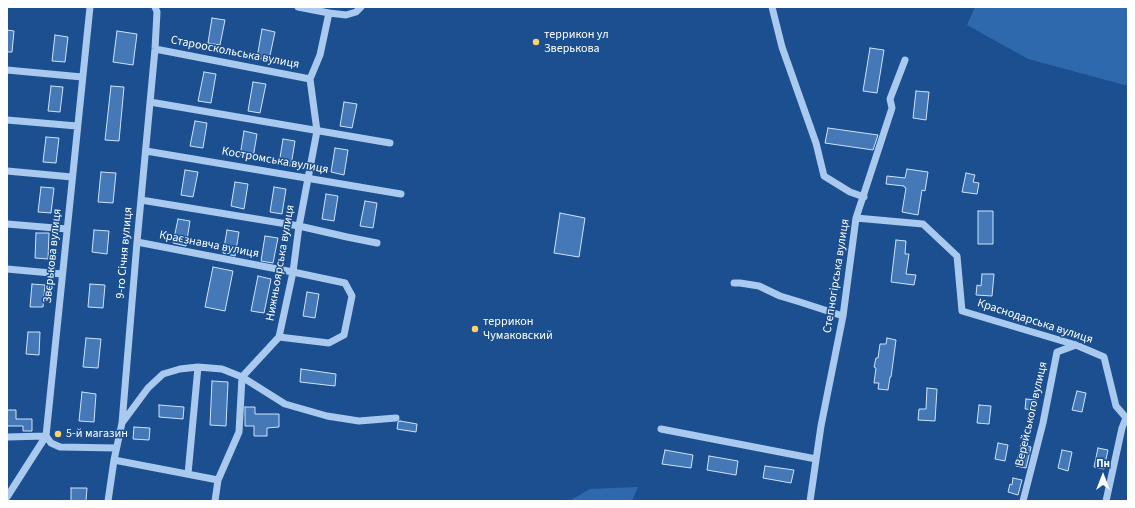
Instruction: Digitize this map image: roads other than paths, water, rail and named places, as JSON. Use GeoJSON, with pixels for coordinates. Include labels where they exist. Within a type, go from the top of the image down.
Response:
{"type":"FeatureCollection","features":[{"type":"Feature","properties":{"kind":"street","name":"Звєрькова вулиця"},"geometry":{"type":"LineString","coordinates":[[7,497],[46,436],[90,7]]}},
{"type":"Feature","properties":{"kind":"street","name":"9-го Січня вулиця"},"geometry":{"type":"LineString","coordinates":[[108,501],[116,448],[122,423],[155,49],[157,12],[155,7]]}},
{"type":"Feature","properties":{"kind":"street"},"geometry":{"type":"LineString","coordinates":[[298,7],[329,14],[346,15],[356,12],[360,7]]}},
{"type":"Feature","properties":{"kind":"street"},"geometry":{"type":"LineString","coordinates":[[772,7],[782,47],[816,143],[824,176],[850,192],[864,197]]}},
{"type":"Feature","properties":{"kind":"street"},"geometry":{"type":"LineString","coordinates":[[310,79],[320,55],[329,14]]}},
{"type":"Feature","properties":{"kind":"street","name":"Старооскольська вулиця"},"geometry":{"type":"LineString","coordinates":[[155,49],[310,79]]}},
{"type":"Feature","properties":{"kind":"street","name":"Степногірська вулиця"},"geometry":{"type":"LineString","coordinates":[[810,501],[821,426],[842,316],[856,218],[892,108],[890,99],[905,60]]}},
{"type":"Feature","properties":{"kind":"street"},"geometry":{"type":"LineString","coordinates":[[7,70],[82,77]]}},
{"type":"Feature","properties":{"kind":"street","name":"Нижньоярська вулиця"},"geometry":{"type":"LineString","coordinates":[[242,377],[279,337],[293,272],[299,226],[317,131],[310,79]]}},
{"type":"Feature","properties":{"kind":"street"},"geometry":{"type":"LineString","coordinates":[[150,102],[390,143]]}},
{"type":"Feature","properties":{"kind":"street"},"geometry":{"type":"LineString","coordinates":[[7,120],[77,126]]}},
{"type":"Feature","properties":{"kind":"street","name":"Костромська вулиця"},"geometry":{"type":"LineString","coordinates":[[146,151],[401,194]]}},
{"type":"Feature","properties":{"kind":"street"},"geometry":{"type":"LineString","coordinates":[[7,171],[72,177]]}},
{"type":"Feature","properties":{"kind":"street"},"geometry":{"type":"LineString","coordinates":[[141,200],[299,226],[377,243]]}},
{"type":"Feature","properties":{"kind":"street","name":"Краснодарська вулиця"},"geometry":{"type":"LineString","coordinates":[[856,218],[922,224],[957,256],[962,311],[1076,345],[1104,357],[1116,406],[1127,419]]}},
{"type":"Feature","properties":{"kind":"street"},"geometry":{"type":"LineString","coordinates":[[7,224],[67,229]]}},
{"type":"Feature","properties":{"kind":"street","name":"Краєзнавча вулиця"},"geometry":{"type":"LineString","coordinates":[[137,242],[345,283],[352,296],[344,335],[329,343],[279,337]]}},
{"type":"Feature","properties":{"kind":"street"},"geometry":{"type":"LineString","coordinates":[[7,269],[62,274]]}},
{"type":"Feature","properties":{"kind":"street"},"geometry":{"type":"LineString","coordinates":[[734,284],[740,282],[759,286],[780,296],[842,316]]}},
{"type":"Feature","properties":{"kind":"street","name":"Верейського вулиця"},"geometry":{"type":"LineString","coordinates":[[1023,501],[1043,423],[1056,352],[1076,345]]}},
{"type":"Feature","properties":{"kind":"street"},"geometry":{"type":"LineString","coordinates":[[122,423],[148,388],[163,374],[180,369],[198,367],[222,369],[242,377],[285,404],[327,416],[359,421],[396,418]]}},
{"type":"Feature","properties":{"kind":"street"},"geometry":{"type":"LineString","coordinates":[[188,474],[198,367]]}},
{"type":"Feature","properties":{"kind":"street"},"geometry":{"type":"LineString","coordinates":[[214,501],[218,480],[239,432],[242,377]]}},
{"type":"Feature","properties":{"kind":"street"},"geometry":{"type":"LineString","coordinates":[[1106,501],[1122,428],[1127,419]]}},
{"type":"Feature","properties":{"kind":"street"},"geometry":{"type":"LineString","coordinates":[[661,429],[816,459]]}},
{"type":"Feature","properties":{"kind":"street"},"geometry":{"type":"LineString","coordinates":[[7,437],[46,436],[51,444],[60,447],[116,448]]}},
{"type":"Feature","properties":{"kind":"street"},"geometry":{"type":"LineString","coordinates":[[114,460],[218,480]]}},
{"type":"Feature","properties":{"kind":"place","name":"террикон ул Зверькова"},"geometry":{"type":"Point","coordinates":[536,42]}},
{"type":"Feature","properties":{"kind":"place","name":"террикон Чумаковский"},"geometry":{"type":"Point","coordinates":[475,329]}},
{"type":"Feature","properties":{"kind":"place","name":"5-й магазин"},"geometry":{"type":"Point","coordinates":[58,434]}}]}
